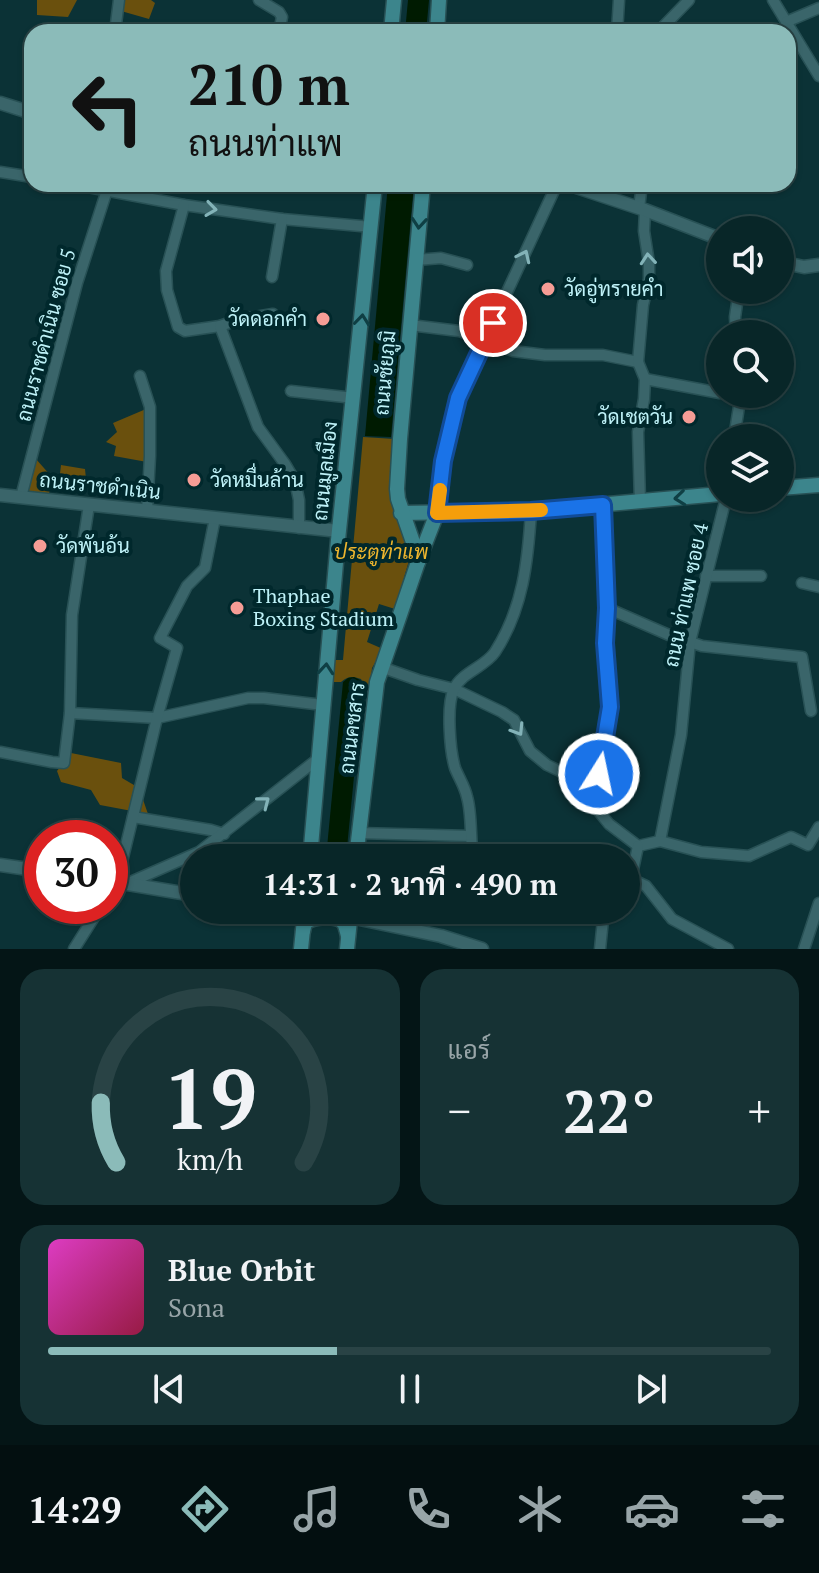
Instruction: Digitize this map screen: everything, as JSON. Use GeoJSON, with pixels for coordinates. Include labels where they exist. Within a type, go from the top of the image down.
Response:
{"type":"FeatureCollection","features":[{"type":"Feature","properties":{"kind":"main road"},"geometry":{"type":"LineString","coordinates":[[392,24],[394,0]]}},
{"type":"Feature","properties":{"kind":"main road"},"geometry":{"type":"LineString","coordinates":[[438,24],[439,0]]}},
{"type":"Feature","properties":{"kind":"main road","name":"ถนนมูลเมือง"},"geometry":{"type":"LineString","coordinates":[[311,844],[339,531],[374,192]]}},
{"type":"Feature","properties":{"kind":"main road","name":"ถนนชัยภูมิ"},"geometry":{"type":"LineString","coordinates":[[418,562],[401,513],[397,489],[422,192]]}},
{"type":"Feature","properties":{"kind":"main road"},"geometry":{"type":"LineString","coordinates":[[794,487],[819,485]]}},
{"type":"Feature","properties":{"kind":"main road"},"geometry":{"type":"LineString","coordinates":[[401,513],[531,511],[706,495]]}},
{"type":"Feature","properties":{"kind":"main road","name":"ถนนคชสาร"},"geometry":{"type":"LineString","coordinates":[[358,844],[374,700],[381,667],[437,513]]}},
{"type":"Feature","properties":{"kind":"main road"},"geometry":{"type":"LineString","coordinates":[[303,931],[305,923],[314,917],[338,919],[346,926],[347,943]]}},
{"type":"Feature","properties":{"kind":"main road"},"geometry":{"type":"LineString","coordinates":[[301,949],[304,924]]}},
{"type":"Feature","properties":{"kind":"street"},"geometry":{"type":"LineString","coordinates":[[116,24],[119,0]]}},
{"type":"Feature","properties":{"kind":"street"},"geometry":{"type":"LineString","coordinates":[[259,0],[279,12],[281,24]]}},
{"type":"Feature","properties":{"kind":"street"},"geometry":{"type":"LineString","coordinates":[[618,24],[619,0]]}},
{"type":"Feature","properties":{"kind":"street"},"geometry":{"type":"LineString","coordinates":[[666,24],[689,0]]}},
{"type":"Feature","properties":{"kind":"street"},"geometry":{"type":"LineString","coordinates":[[773,0],[786,22],[816,9]]}},
{"type":"Feature","properties":{"kind":"street"},"geometry":{"type":"LineString","coordinates":[[796,38],[819,76]]}},
{"type":"Feature","properties":{"kind":"street"},"geometry":{"type":"LineString","coordinates":[[0,103],[24,110]]}},
{"type":"Feature","properties":{"kind":"street"},"geometry":{"type":"LineString","coordinates":[[0,172],[24,176]]}},
{"type":"Feature","properties":{"kind":"street","name":"ถนนราชดำเนิน ซอย 5"},"geometry":{"type":"LineString","coordinates":[[21,497],[77,283],[105,192]]}},
{"type":"Feature","properties":{"kind":"street"},"geometry":{"type":"LineString","coordinates":[[128,192],[184,205],[282,219],[372,227]]}},
{"type":"Feature","properties":{"kind":"street"},"geometry":{"type":"LineString","coordinates":[[437,513],[443,461],[458,398],[553,192]]}},
{"type":"Feature","properties":{"kind":"street"},"geometry":{"type":"LineString","coordinates":[[591,192],[706,234]]}},
{"type":"Feature","properties":{"kind":"street"},"geometry":{"type":"LineString","coordinates":[[640,502],[638,432],[645,379],[638,362],[643,305],[649,279],[642,192]]}},
{"type":"Feature","properties":{"kind":"street"},"geometry":{"type":"LineString","coordinates":[[184,205],[166,271],[167,290],[177,326],[185,331],[273,314]]}},
{"type":"Feature","properties":{"kind":"street"},"geometry":{"type":"LineString","coordinates":[[272,277],[282,219]]}},
{"type":"Feature","properties":{"kind":"street"},"geometry":{"type":"LineString","coordinates":[[416,260],[441,258],[467,265]]}},
{"type":"Feature","properties":{"kind":"street"},"geometry":{"type":"LineString","coordinates":[[794,265],[819,265]]}},
{"type":"Feature","properties":{"kind":"street"},"geometry":{"type":"LineString","coordinates":[[410,325],[459,331],[513,351],[545,355],[603,355],[638,362]]}},
{"type":"Feature","properties":{"kind":"street"},"geometry":{"type":"LineString","coordinates":[[220,326],[258,427],[295,481],[299,528]]}},
{"type":"Feature","properties":{"kind":"street"},"geometry":{"type":"LineString","coordinates":[[140,376],[150,407],[147,511]]}},
{"type":"Feature","properties":{"kind":"street"},"geometry":{"type":"LineString","coordinates":[[645,379],[706,391]]}},
{"type":"Feature","properties":{"kind":"street"},"geometry":{"type":"LineString","coordinates":[[291,391],[354,398]]}},
{"type":"Feature","properties":{"kind":"street","name":"ถนนราชดำเนิน"},"geometry":{"type":"LineString","coordinates":[[0,495],[339,531]]}},
{"type":"Feature","properties":{"kind":"street"},"geometry":{"type":"LineString","coordinates":[[0,752],[64,763],[70,713],[72,615],[89,505]]}},
{"type":"Feature","properties":{"kind":"street"},"geometry":{"type":"LineString","coordinates":[[603,505],[607,608],[605,643],[610,707],[594,798],[596,808],[609,824],[635,844]]}},
{"type":"Feature","properties":{"kind":"street"},"geometry":{"type":"LineString","coordinates":[[471,844],[467,797],[454,765],[451,748],[449,718],[454,689],[494,653],[517,607],[528,563],[531,511]]}},
{"type":"Feature","properties":{"kind":"street","name":"ถนน ท่าแพ ซอย 4"},"geometry":{"type":"LineString","coordinates":[[660,841],[681,735],[690,642],[722,512]]}},
{"type":"Feature","properties":{"kind":"street"},"geometry":{"type":"LineString","coordinates":[[128,837],[177,648],[160,638],[187,586],[205,568],[215,518]]}},
{"type":"Feature","properties":{"kind":"street"},"geometry":{"type":"LineString","coordinates":[[706,576],[761,576]]}},
{"type":"Feature","properties":{"kind":"street"},"geometry":{"type":"LineString","coordinates":[[802,583],[819,587]]}},
{"type":"Feature","properties":{"kind":"street"},"geometry":{"type":"LineString","coordinates":[[607,608],[669,635]]}},
{"type":"Feature","properties":{"kind":"street"},"geometry":{"type":"LineString","coordinates":[[690,642],[802,657],[811,711]]}},
{"type":"Feature","properties":{"kind":"street"},"geometry":{"type":"LineString","coordinates":[[381,667],[454,689],[502,712],[514,720],[530,751],[547,765],[568,775],[594,798]]}},
{"type":"Feature","properties":{"kind":"street"},"geometry":{"type":"LineString","coordinates":[[70,713],[157,718],[248,698],[323,705]]}},
{"type":"Feature","properties":{"kind":"street"},"geometry":{"type":"LineString","coordinates":[[128,881],[199,852],[319,758]]}},
{"type":"Feature","properties":{"kind":"street"},"geometry":{"type":"LineString","coordinates":[[133,817],[224,834]]}},
{"type":"Feature","properties":{"kind":"street"},"geometry":{"type":"LineString","coordinates":[[808,845],[819,827]]}},
{"type":"Feature","properties":{"kind":"street"},"geometry":{"type":"LineString","coordinates":[[359,833],[470,836]]}},
{"type":"Feature","properties":{"kind":"street"},"geometry":{"type":"LineString","coordinates":[[640,846],[660,841],[701,852],[749,856],[791,837],[819,851]]}},
{"type":"Feature","properties":{"kind":"street"},"geometry":{"type":"LineString","coordinates":[[0,865],[24,868]]}},
{"type":"Feature","properties":{"kind":"street"},"geometry":{"type":"LineString","coordinates":[[640,884],[646,886],[672,919],[728,949]]}},
{"type":"Feature","properties":{"kind":"street"},"geometry":{"type":"LineString","coordinates":[[128,887],[180,893]]}},
{"type":"Feature","properties":{"kind":"street"},"geometry":{"type":"LineString","coordinates":[[804,949],[816,921],[819,903]]}},
{"type":"Feature","properties":{"kind":"street"},"geometry":{"type":"LineString","coordinates":[[74,949],[90,924]]}},
{"type":"Feature","properties":{"kind":"street"},"geometry":{"type":"LineString","coordinates":[[394,924],[482,949]]}},
{"type":"Feature","properties":{"kind":"street"},"geometry":{"type":"LineString","coordinates":[[600,949],[603,924]]}},
{"type":"Feature","properties":{"kind":"green space"},"geometry":{"type":"Polygon","coordinates":[[[37,0],[77,0],[68,17],[37,15],[37,0]]]}},
{"type":"Feature","properties":{"kind":"green space"},"geometry":{"type":"Polygon","coordinates":[[[122,0],[151,0],[155,3],[149,19],[121,11],[122,0]]]}},
{"type":"Feature","properties":{"kind":"green space"},"geometry":{"type":"Polygon","coordinates":[[[146,409],[147,462],[114,456],[116,446],[106,442],[117,432],[113,423],[146,409]]]}},
{"type":"Feature","properties":{"kind":"green space","name":"ประตูท่าแพ"},"geometry":{"type":"Polygon","coordinates":[[[363,437],[395,439],[410,557],[395,609],[379,604],[367,642],[383,649],[372,668],[370,687],[364,686],[361,679],[355,677],[333,682],[335,660],[343,660],[363,437]]]}},
{"type":"Feature","properties":{"kind":"green space"},"geometry":{"type":"Polygon","coordinates":[[[36,459],[51,476],[49,495],[27,493],[36,459]]]}},
{"type":"Feature","properties":{"kind":"green space"},"geometry":{"type":"Polygon","coordinates":[[[61,465],[85,469],[86,479],[76,480],[72,491],[58,490],[61,465]]]}},
{"type":"Feature","properties":{"kind":"green space"},"geometry":{"type":"Polygon","coordinates":[[[71,753],[121,763],[122,778],[139,788],[148,814],[100,805],[91,790],[61,782],[57,771],[71,753]]]}},
{"type":"Feature","properties":{"kind":"shaded area"},"geometry":{"type":"Polygon","coordinates":[[[408,0],[429,0],[427,24],[406,24],[408,0]]]}},
{"type":"Feature","properties":{"kind":"shaded area"},"geometry":{"type":"Polygon","coordinates":[[[387,192],[413,192],[391,437],[365,436],[387,192]]]}},
{"type":"Feature","properties":{"kind":"shaded area"},"geometry":{"type":"Polygon","coordinates":[[[354,677],[363,685],[347,844],[327,844],[343,682],[354,677]]]}},
{"type":"Feature","properties":{"kind":"slow traffic"},"geometry":{"type":"LineString","coordinates":[[440,490],[437,513],[541,510]]}},
{"type":"Feature","properties":{"kind":"place","name":"วัดอู่ทรายคำ"},"geometry":{"type":"Point","coordinates":[548,289]}},
{"type":"Feature","properties":{"kind":"place","name":"วัดดอกคำ"},"geometry":{"type":"Point","coordinates":[323,319]}},
{"type":"Feature","properties":{"kind":"place","name":"วัดเชตวัน"},"geometry":{"type":"Point","coordinates":[689,417]}},
{"type":"Feature","properties":{"kind":"place","name":"วัดหมื่นล้าน"},"geometry":{"type":"Point","coordinates":[194,480]}},
{"type":"Feature","properties":{"kind":"place","name":"วัดพันอ้น"},"geometry":{"type":"Point","coordinates":[40,546]}},
{"type":"Feature","properties":{"kind":"place","name":"Thaphae Boxing Stadium"},"geometry":{"type":"Point","coordinates":[237,608]}},
{"type":"Feature","properties":{"kind":"route"},"geometry":{"type":"LineString","coordinates":[[493,323],[458,398],[443,461],[437,513],[531,511],[603,505],[607,608],[605,643],[610,707],[599,774]]}}]}
